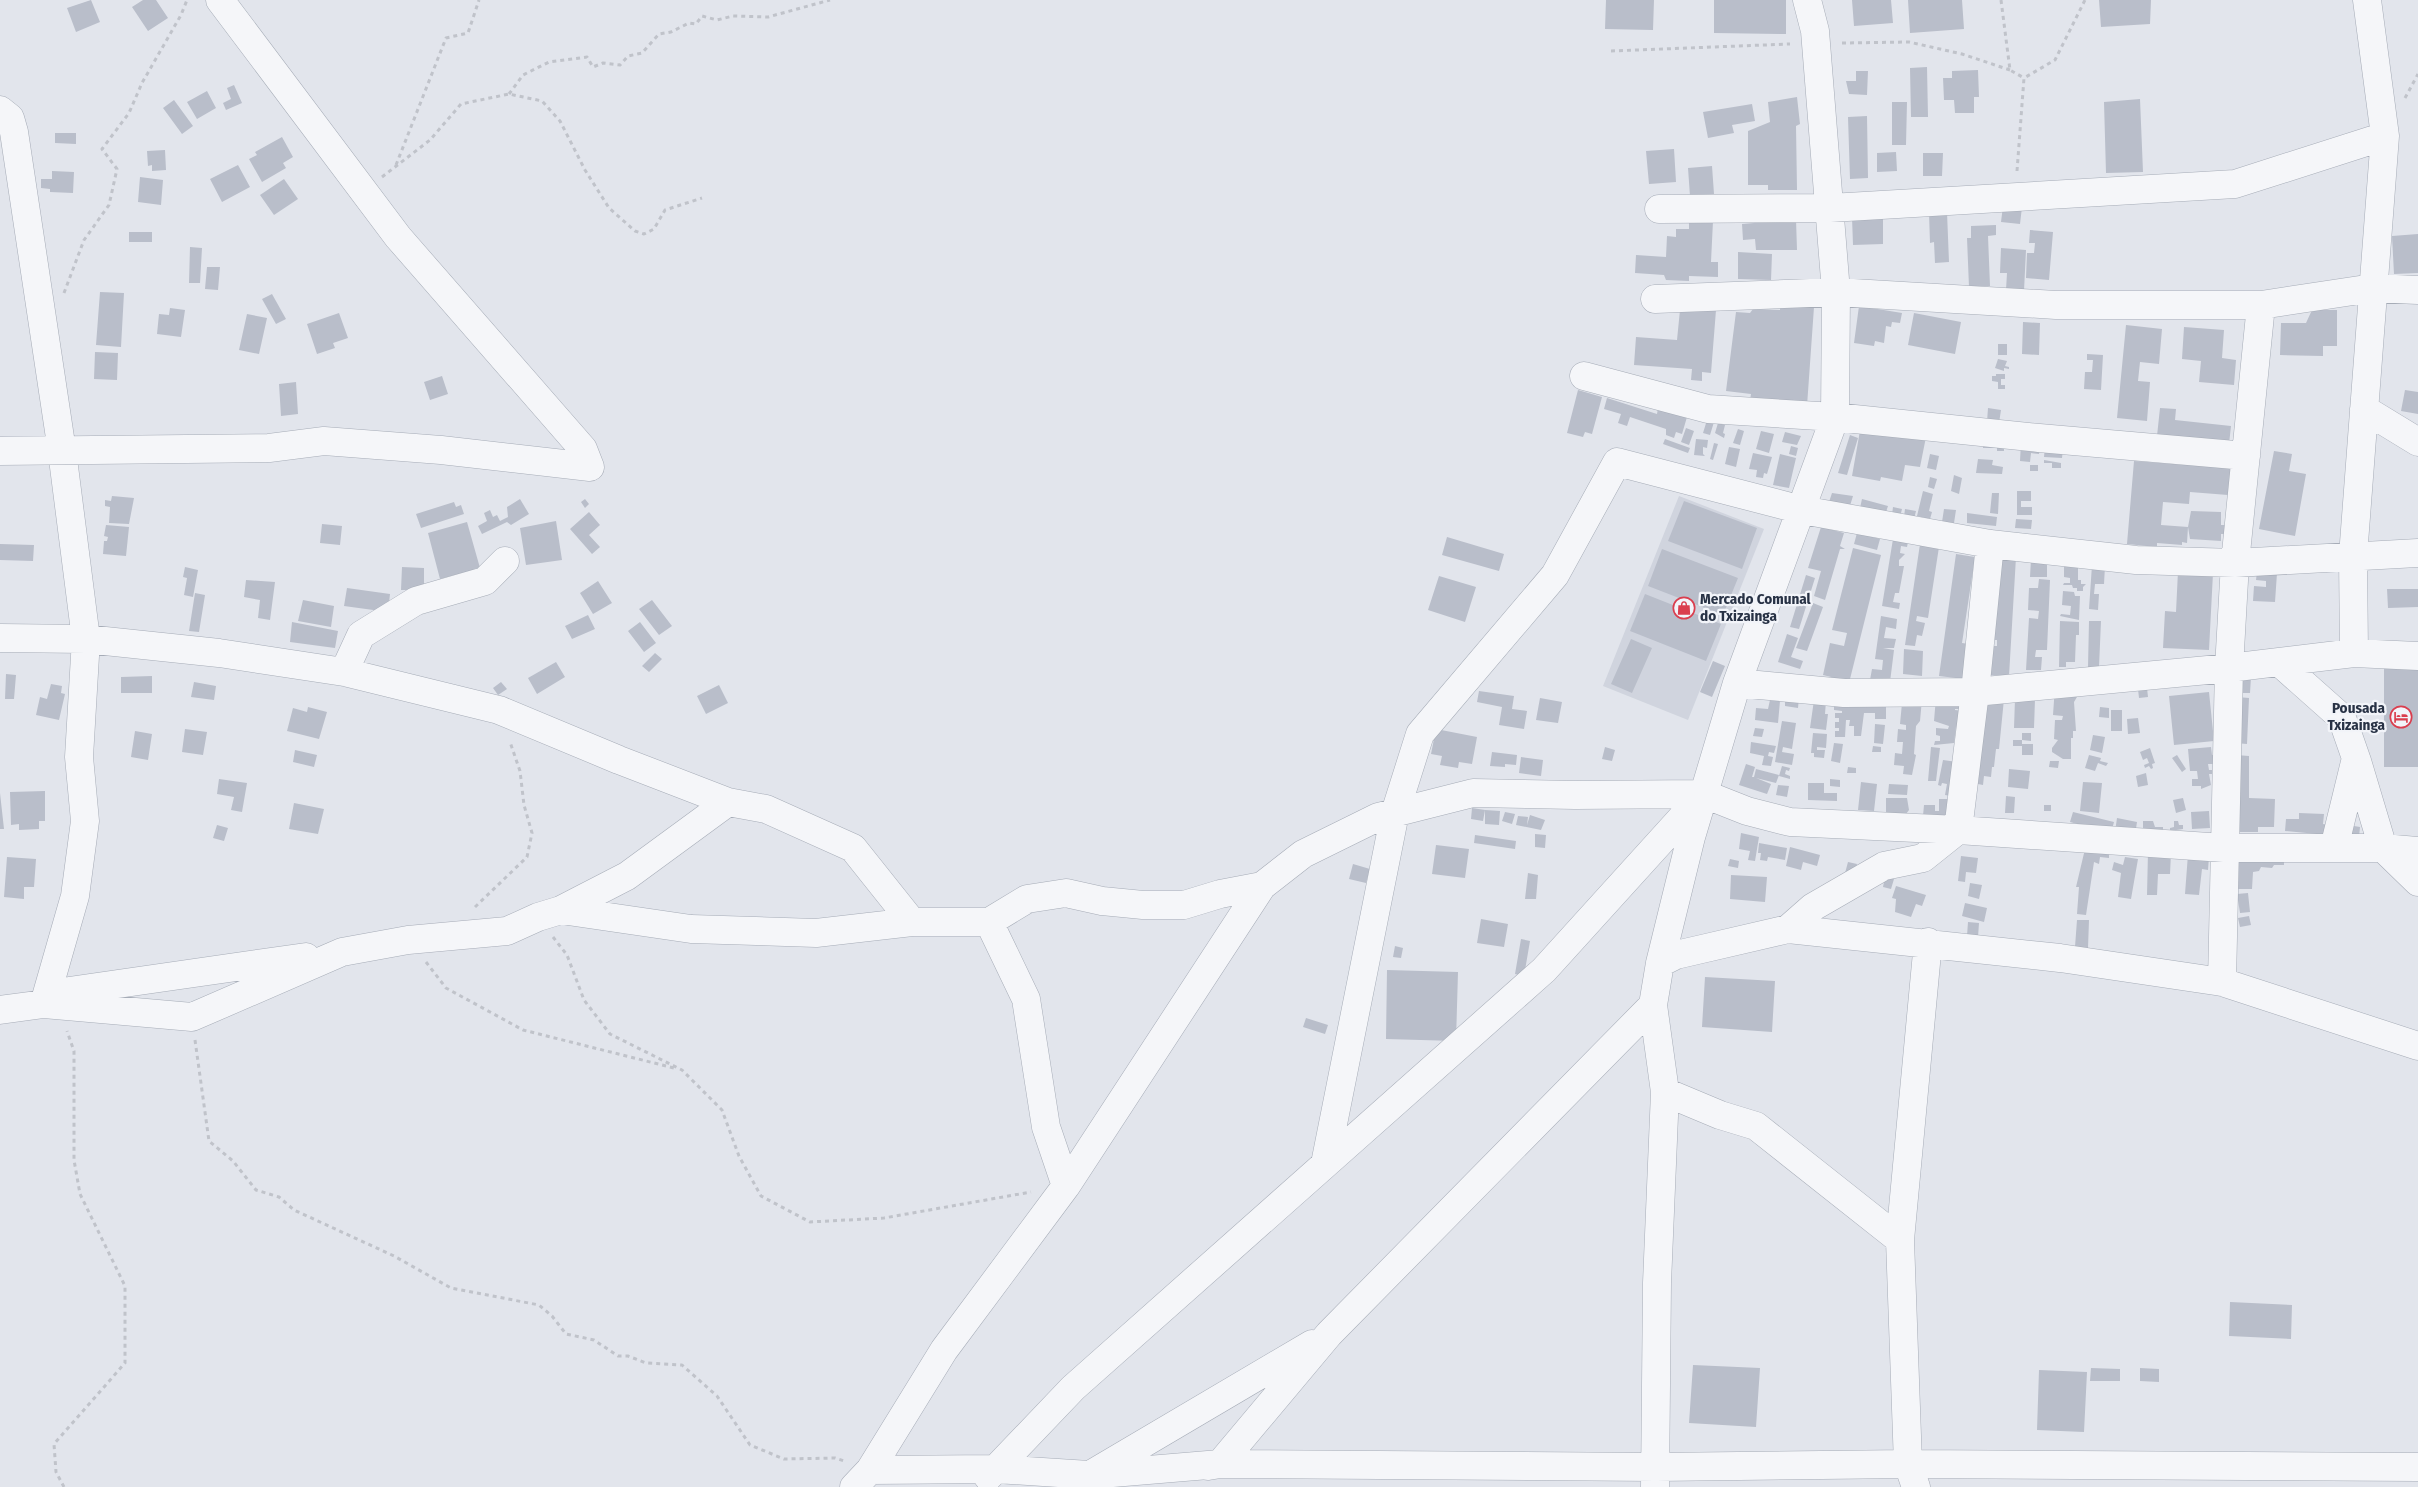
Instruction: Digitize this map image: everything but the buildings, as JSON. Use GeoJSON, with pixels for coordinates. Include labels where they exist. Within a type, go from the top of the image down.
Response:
{"type":"FeatureCollection","features":[{"type":"Feature","properties":{"kind":"street"},"geometry":{"type":"LineString","coordinates":[[0,451],[269,448],[324,441],[441,450],[590,467],[583,449],[398,237],[220,0]]}},
{"type":"Feature","properties":{"kind":"street"},"geometry":{"type":"LineString","coordinates":[[1656,1477],[1657,1283],[1665,1092],[1653,1004],[1660,963],[1704,794],[1737,683],[1835,417],[1836,292],[1815,31],[1807,0]]}},
{"type":"Feature","properties":{"kind":"street"},"geometry":{"type":"LineString","coordinates":[[2354,652],[2352,556],[2385,136],[2367,0]]}},
{"type":"Feature","properties":{"kind":"street"},"geometry":{"type":"LineString","coordinates":[[0,110],[10,118],[14,132],[62,451],[86,639],[79,757],[85,821],[75,896],[44,1004]]}},
{"type":"Feature","properties":{"kind":"street"},"geometry":{"type":"LineString","coordinates":[[1659,209],[1830,208],[2235,184],[2385,136]]}},
{"type":"Feature","properties":{"kind":"street"},"geometry":{"type":"LineString","coordinates":[[1655,299],[1836,292],[2056,306],[2261,305],[2373,288],[2418,290]]}},
{"type":"Feature","properties":{"kind":"street"},"geometry":{"type":"LineString","coordinates":[[2222,982],[2228,668],[2235,563],[2261,305]]}},
{"type":"Feature","properties":{"kind":"street"},"geometry":{"type":"LineString","coordinates":[[1584,376],[1708,409],[1835,417],[2039,438],[2246,456]]}},
{"type":"Feature","properties":{"kind":"street"},"geometry":{"type":"LineString","coordinates":[[2364,409],[2418,442]]}},
{"type":"Feature","properties":{"kind":"street"},"geometry":{"type":"LineString","coordinates":[[1325,1164],[1395,813],[1420,734],[1555,575],[1617,462],[1802,510],[1990,544],[2136,560],[2235,563],[2418,553]]}},
{"type":"Feature","properties":{"kind":"street"},"geometry":{"type":"LineString","coordinates":[[1788,930],[1813,907],[1884,866],[1923,858],[1958,830],[1975,692],[1990,544]]}},
{"type":"Feature","properties":{"kind":"street"},"geometry":{"type":"LineString","coordinates":[[344,672],[361,635],[416,601],[485,581],[505,561]]}},
{"type":"Feature","properties":{"kind":"street"},"geometry":{"type":"LineString","coordinates":[[0,638],[86,639],[219,652],[344,672],[499,710],[619,760],[728,802],[766,809],[853,848],[912,922]]}},
{"type":"Feature","properties":{"kind":"street"},"geometry":{"type":"LineString","coordinates":[[1737,683],[1844,692],[1975,692],[2228,668],[2354,652],[2418,656]]}},
{"type":"Feature","properties":{"kind":"street"},"geometry":{"type":"LineString","coordinates":[[2279,662],[2342,718],[2383,848],[2418,882]]}},
{"type":"Feature","properties":{"kind":"street"},"geometry":{"type":"LineString","coordinates":[[2334,848],[2356,758]]}},
{"type":"Feature","properties":{"kind":"street"},"geometry":{"type":"LineString","coordinates":[[862,1479],[944,1350],[1066,1186],[1262,886],[1303,854],[1378,818],[1473,794],[1704,794],[1747,811],[1790,822],[1958,830],[2224,848],[2383,848],[2418,851]]}},
{"type":"Feature","properties":{"kind":"street"},"geometry":{"type":"LineString","coordinates":[[976,1487],[997,1469],[1073,1388],[1544,970],[1704,794]]}},
{"type":"Feature","properties":{"kind":"street"},"geometry":{"type":"LineString","coordinates":[[0,1010],[44,1004],[69,991],[342,952],[408,940],[507,931],[550,913],[627,876],[728,802]]}},
{"type":"Feature","properties":{"kind":"street"},"geometry":{"type":"LineString","coordinates":[[550,913],[691,930],[816,932],[912,922],[989,922],[1027,899],[1066,893],[1102,901],[1184,906],[1220,894],[1262,886]]}},
{"type":"Feature","properties":{"kind":"street"},"geometry":{"type":"LineString","coordinates":[[989,922],[1026,999],[1046,1127],[1066,1186]]}},
{"type":"Feature","properties":{"kind":"street"},"geometry":{"type":"LineString","coordinates":[[1660,963],[1676,955],[1788,930],[1928,942],[2124,966],[2222,982],[2418,1046]]}},
{"type":"Feature","properties":{"kind":"street"},"geometry":{"type":"LineString","coordinates":[[1912,1475],[1900,1240],[1928,942]]}},
{"type":"Feature","properties":{"kind":"street"},"geometry":{"type":"LineString","coordinates":[[0,994],[44,1004],[192,1017],[342,952]]}},
{"type":"Feature","properties":{"kind":"street"},"geometry":{"type":"LineString","coordinates":[[1122,1487],[1220,1464],[1329,1334],[1653,1004]]}},
{"type":"Feature","properties":{"kind":"street"},"geometry":{"type":"LineString","coordinates":[[1665,1092],[1720,1115],[1756,1126],[1900,1240]]}},
{"type":"Feature","properties":{"kind":"street"},"geometry":{"type":"LineString","coordinates":[[1081,1481],[1329,1334]]}},
{"type":"Feature","properties":{"kind":"street"},"geometry":{"type":"LineString","coordinates":[[862,1479],[997,1469],[1081,1481],[1220,1464],[1656,1477],[2418,1467]]}},
{"type":"Feature","properties":{"kind":"path"},"geometry":{"type":"LineString","coordinates":[[62,300],[84,240],[109,205],[117,170],[102,148],[129,114],[142,83],[181,15],[187,0]]}},
{"type":"Feature","properties":{"kind":"path"},"geometry":{"type":"LineString","coordinates":[[396,166],[446,38],[468,33],[479,0]]}},
{"type":"Feature","properties":{"kind":"path"},"geometry":{"type":"LineString","coordinates":[[509,94],[522,75],[549,62],[587,57],[593,67],[604,63],[620,66],[628,56],[642,53],[659,34],[671,32],[689,23],[696,24],[702,16],[717,20],[733,16],[768,17],[830,0]]}},
{"type":"Feature","properties":{"kind":"path"},"geometry":{"type":"LineString","coordinates":[[2001,0],[2010,70],[2024,78]]}},
{"type":"Feature","properties":{"kind":"path"},"geometry":{"type":"LineString","coordinates":[[2024,78],[2055,60],[2085,0]]}},
{"type":"Feature","properties":{"kind":"path"},"geometry":{"type":"LineString","coordinates":[[2015,196],[2024,78]]}},
{"type":"Feature","properties":{"kind":"path"},"geometry":{"type":"LineString","coordinates":[[363,190],[430,140],[461,104],[509,94],[542,101],[560,121],[584,170],[609,208],[635,231],[644,234],[654,229],[666,210],[702,198]]}},
{"type":"Feature","properties":{"kind":"path"},"geometry":{"type":"LineString","coordinates":[[470,912],[527,857],[532,834],[524,805],[520,771],[499,710]]}},
{"type":"Feature","properties":{"kind":"path"},"geometry":{"type":"LineString","coordinates":[[550,913],[584,1000],[610,1034],[682,1070],[722,1110],[739,1156],[762,1196],[810,1222],[884,1218],[1066,1186]]}},
{"type":"Feature","properties":{"kind":"path"},"geometry":{"type":"LineString","coordinates":[[408,940],[446,988],[523,1030],[682,1070]]}},
{"type":"Feature","properties":{"kind":"path"},"geometry":{"type":"LineString","coordinates":[[44,1004],[67,1030],[74,1051],[74,1160],[80,1194],[125,1286],[125,1363],[54,1444],[56,1472],[64,1487]]}},
{"type":"Feature","properties":{"kind":"path"},"geometry":{"type":"LineString","coordinates":[[192,1017],[209,1140],[233,1162],[256,1190],[279,1197],[294,1210],[394,1256],[452,1288],[539,1306],[552,1316],[566,1334],[594,1340],[618,1356],[628,1356],[646,1363],[682,1365],[717,1396],[750,1444],[784,1459],[835,1458],[862,1479]]}},
{"type":"Feature","properties":{"kind":"shaded area","name":"Mercado Comunal do Txizainga"},"geometry":{"type":"Polygon","coordinates":[[[1679,496],[1764,529],[1688,720],[1603,686],[1679,496]]]}},
{"type":"Feature","properties":{"kind":"place","name":"Mercado Comunal do Txizainga"},"geometry":{"type":"Point","coordinates":[1684,608]}},
{"type":"Feature","properties":{"kind":"place","name":"Pousada Txizainga"},"geometry":{"type":"Point","coordinates":[2401,717]}}]}
